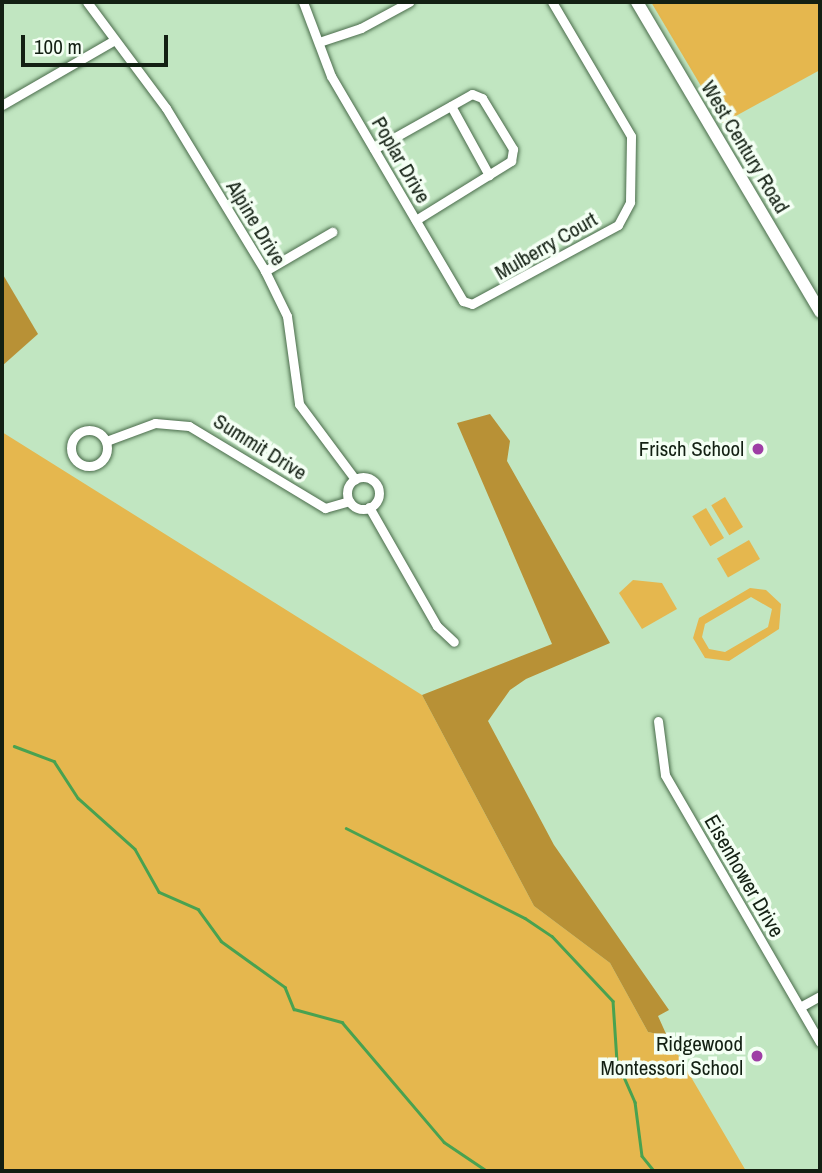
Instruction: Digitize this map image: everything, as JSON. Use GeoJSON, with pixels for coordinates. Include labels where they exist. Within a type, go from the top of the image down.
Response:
{"type":"FeatureCollection","features":[{"type":"Feature","properties":{"kind":"main road","name":"West Century Road"},"geometry":{"type":"LineString","coordinates":[[636,2],[820,312]]}},
{"type":"Feature","properties":{"kind":"street","name":"Alpine Drive"},"geometry":{"type":"LineString","coordinates":[[87,2],[113,41],[166,108],[265,271],[287,316],[299,404],[355,479]]}},
{"type":"Feature","properties":{"kind":"street","name":"Poplar Drive"},"geometry":{"type":"LineString","coordinates":[[303,2],[319,42],[374,149],[463,301],[479,304],[494,296]]}},
{"type":"Feature","properties":{"kind":"street"},"geometry":{"type":"LineString","coordinates":[[319,42],[361,29],[409,2]]}},
{"type":"Feature","properties":{"kind":"street","name":"Mulberry Court"},"geometry":{"type":"LineString","coordinates":[[494,296],[618,225],[630,202],[631,136],[552,2]]}},
{"type":"Feature","properties":{"kind":"street"},"geometry":{"type":"LineString","coordinates":[[2,105],[113,41]]}},
{"type":"Feature","properties":{"kind":"street"},"geometry":{"type":"LineString","coordinates":[[374,149],[472,94],[482,98],[513,149],[511,161],[416,220]]}},
{"type":"Feature","properties":{"kind":"street"},"geometry":{"type":"LineString","coordinates":[[451,106],[489,175]]}},
{"type":"Feature","properties":{"kind":"street"},"geometry":{"type":"LineString","coordinates":[[265,271],[332,232]]}},
{"type":"Feature","properties":{"kind":"street","name":"Summit Drive"},"geometry":{"type":"LineString","coordinates":[[108,440],[98,465],[74,458],[72,446],[83,431],[108,440],[155,423],[188,426],[326,508],[349,501]]}},
{"type":"Feature","properties":{"kind":"street"},"geometry":{"type":"LineString","coordinates":[[369,507],[378,488],[368,477],[355,479],[347,489],[349,501],[369,507],[437,626],[454,642]]}},
{"type":"Feature","properties":{"kind":"street","name":"Eisenhower Drive"},"geometry":{"type":"LineString","coordinates":[[658,721],[666,775],[820,1042]]}},
{"type":"Feature","properties":{"kind":"street"},"geometry":{"type":"LineString","coordinates":[[800,1007],[820,996]]}},
{"type":"Feature","properties":{"kind":"shaded area"},"geometry":{"type":"Polygon","coordinates":[[[651,2],[820,2],[820,70],[723,123],[651,2]]]}},
{"type":"Feature","properties":{"kind":"shaded area"},"geometry":{"type":"Polygon","coordinates":[[[2,273],[38,334],[2,366],[2,273]]]}},
{"type":"Feature","properties":{"kind":"shaded area"},"geometry":{"type":"Polygon","coordinates":[[[490,414],[510,441],[507,461],[610,643],[526,679],[510,690],[488,721],[554,845],[669,1010],[658,1016],[667,1036],[648,1032],[610,963],[534,906],[422,695],[552,644],[457,423],[490,414]]]}},
{"type":"Feature","properties":{"kind":"shaded area"},"geometry":{"type":"Polygon","coordinates":[[[2,432],[422,695],[534,906],[610,963],[648,1032],[667,1036],[746,1171],[2,1171],[2,432]]]}},
{"type":"Feature","properties":{"kind":"shaded area"},"geometry":{"type":"Polygon","coordinates":[[[725,497],[743,527],[729,535],[711,505],[725,497]]]}},
{"type":"Feature","properties":{"kind":"shaded area"},"geometry":{"type":"Polygon","coordinates":[[[706,508],[724,538],[710,546],[692,516],[706,508]]]}},
{"type":"Feature","properties":{"kind":"shaded area"},"geometry":{"type":"Polygon","coordinates":[[[749,540],[760,559],[728,578],[717,558],[749,540]]]}},
{"type":"Feature","properties":{"kind":"shaded area"},"geometry":{"type":"Polygon","coordinates":[[[633,580],[662,583],[677,609],[642,629],[619,593],[633,580]]]}},
{"type":"Feature","properties":{"kind":"shaded area"},"geometry":{"type":"Polygon","coordinates":[[[750,588],[766,590],[781,604],[779,629],[729,661],[705,658],[693,638],[699,618],[750,588]],[[751,597],[705,624],[702,637],[709,649],[725,652],[768,627],[772,609],[751,597]]]}},
{"type":"Feature","properties":{"kind":"waterway"},"geometry":{"type":"LineString","coordinates":[[14,746],[54,761],[78,798],[135,849],[159,892],[198,909],[221,941],[285,987],[294,1009],[342,1022],[444,1142],[487,1171]]}},
{"type":"Feature","properties":{"kind":"waterway"},"geometry":{"type":"LineString","coordinates":[[346,828],[525,918],[552,936],[613,1001],[617,1061],[635,1102],[642,1156],[654,1171]]}},
{"type":"Feature","properties":{"kind":"place","name":"Frisch School"},"geometry":{"type":"Point","coordinates":[758,449]}},
{"type":"Feature","properties":{"kind":"place","name":"Ridgewood Montessori School"},"geometry":{"type":"Point","coordinates":[757,1056]}}]}
